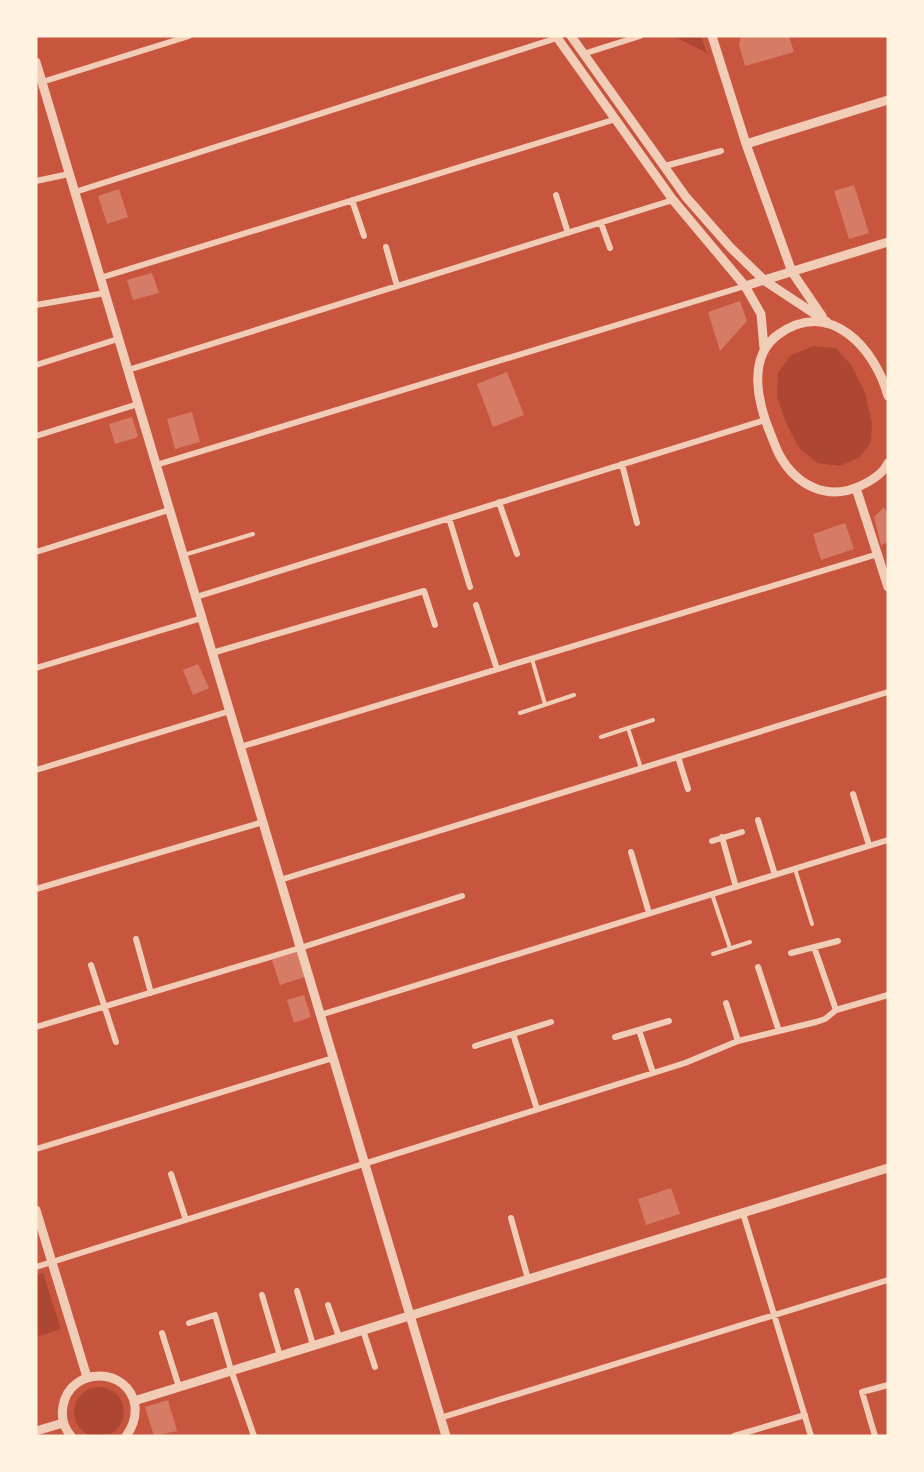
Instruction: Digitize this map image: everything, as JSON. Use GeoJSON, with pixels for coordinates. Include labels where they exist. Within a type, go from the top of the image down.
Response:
{"type":"FeatureCollection","features":[{"type":"Feature","properties":{"kind":"street"},"geometry":{"type":"LineString","coordinates":[[42,82],[189,36]]}},
{"type":"Feature","properties":{"kind":"street"},"geometry":{"type":"LineString","coordinates":[[571,36],[686,196],[730,247],[765,280],[827,323]]}},
{"type":"Feature","properties":{"kind":"street"},"geometry":{"type":"LineString","coordinates":[[583,54],[640,36]]}},
{"type":"Feature","properties":{"kind":"street"},"geometry":{"type":"LineString","coordinates":[[711,36],[746,144],[792,272],[827,323]]}},
{"type":"Feature","properties":{"kind":"street"},"geometry":{"type":"LineString","coordinates":[[75,192],[557,37],[673,200],[745,286],[761,314],[764,348],[757,385],[765,420],[780,457],[798,479],[819,490],[834,493],[856,488],[872,480],[887,467]]}},
{"type":"Feature","properties":{"kind":"street"},"geometry":{"type":"LineString","coordinates":[[36,62],[446,1436]]}},
{"type":"Feature","properties":{"kind":"street"},"geometry":{"type":"LineString","coordinates":[[746,144],[888,100]]}},
{"type":"Feature","properties":{"kind":"street"},"geometry":{"type":"LineString","coordinates":[[100,278],[628,115]]}},
{"type":"Feature","properties":{"kind":"street"},"geometry":{"type":"LineString","coordinates":[[653,171],[721,151]]}},
{"type":"Feature","properties":{"kind":"street"},"geometry":{"type":"LineString","coordinates":[[36,181],[69,174]]}},
{"type":"Feature","properties":{"kind":"street"},"geometry":{"type":"LineString","coordinates":[[556,195],[568,233]]}},
{"type":"Feature","properties":{"kind":"street"},"geometry":{"type":"LineString","coordinates":[[352,200],[364,236]]}},
{"type":"Feature","properties":{"kind":"street"},"geometry":{"type":"LineString","coordinates":[[128,370],[673,200]]}},
{"type":"Feature","properties":{"kind":"street"},"geometry":{"type":"LineString","coordinates":[[601,223],[610,248]]}},
{"type":"Feature","properties":{"kind":"street"},"geometry":{"type":"LineString","coordinates":[[156,465],[888,242]]}},
{"type":"Feature","properties":{"kind":"street"},"geometry":{"type":"LineString","coordinates":[[386,247],[398,286]]}},
{"type":"Feature","properties":{"kind":"street"},"geometry":{"type":"LineString","coordinates":[[36,305],[105,293]]}},
{"type":"Feature","properties":{"kind":"street"},"geometry":{"type":"LineString","coordinates":[[764,348],[777,335],[792,326],[809,322],[827,323],[842,328],[855,338],[873,360],[887,391]]}},
{"type":"Feature","properties":{"kind":"street"},"geometry":{"type":"LineString","coordinates":[[36,365],[118,339]]}},
{"type":"Feature","properties":{"kind":"street"},"geometry":{"type":"LineString","coordinates":[[36,436],[138,404]]}},
{"type":"Feature","properties":{"kind":"street"},"geometry":{"type":"LineString","coordinates":[[196,597],[765,420]]}},
{"type":"Feature","properties":{"kind":"street"},"geometry":{"type":"LineString","coordinates":[[622,464],[637,522]]}},
{"type":"Feature","properties":{"kind":"street"},"geometry":{"type":"LineString","coordinates":[[856,488],[888,586]]}},
{"type":"Feature","properties":{"kind":"street"},"geometry":{"type":"LineString","coordinates":[[500,502],[516,554]]}},
{"type":"Feature","properties":{"kind":"street"},"geometry":{"type":"LineString","coordinates":[[36,552],[169,510]]}},
{"type":"Feature","properties":{"kind":"street"},"geometry":{"type":"LineString","coordinates":[[450,518],[470,587]]}},
{"type":"Feature","properties":{"kind":"street"},"geometry":{"type":"LineString","coordinates":[[240,747],[878,554]]}},
{"type":"Feature","properties":{"kind":"street"},"geometry":{"type":"LineString","coordinates":[[212,653],[424,591],[435,625]]}},
{"type":"Feature","properties":{"kind":"street"},"geometry":{"type":"LineString","coordinates":[[476,605],[497,669]]}},
{"type":"Feature","properties":{"kind":"street"},"geometry":{"type":"LineString","coordinates":[[36,668],[202,618]]}},
{"type":"Feature","properties":{"kind":"street"},"geometry":{"type":"LineString","coordinates":[[280,880],[888,692]]}},
{"type":"Feature","properties":{"kind":"street"},"geometry":{"type":"LineString","coordinates":[[36,771],[230,711]]}},
{"type":"Feature","properties":{"kind":"street"},"geometry":{"type":"LineString","coordinates":[[678,757],[688,789]]}},
{"type":"Feature","properties":{"kind":"street"},"geometry":{"type":"LineString","coordinates":[[854,794],[869,846]]}},
{"type":"Feature","properties":{"kind":"street"},"geometry":{"type":"LineString","coordinates":[[758,820],[775,875]]}},
{"type":"Feature","properties":{"kind":"street"},"geometry":{"type":"LineString","coordinates":[[36,888],[262,822]]}},
{"type":"Feature","properties":{"kind":"street"},"geometry":{"type":"LineString","coordinates":[[712,841],[742,832]]}},
{"type":"Feature","properties":{"kind":"street"},"geometry":{"type":"LineString","coordinates":[[722,837],[736,887]]}},
{"type":"Feature","properties":{"kind":"street"},"geometry":{"type":"LineString","coordinates":[[320,1015],[888,840]]}},
{"type":"Feature","properties":{"kind":"street"},"geometry":{"type":"LineString","coordinates":[[631,852],[649,913]]}},
{"type":"Feature","properties":{"kind":"street"},"geometry":{"type":"LineString","coordinates":[[36,1027],[300,948],[462,896]]}},
{"type":"Feature","properties":{"kind":"street"},"geometry":{"type":"LineString","coordinates":[[136,939],[151,993]]}},
{"type":"Feature","properties":{"kind":"street"},"geometry":{"type":"LineString","coordinates":[[790,953],[838,941]]}},
{"type":"Feature","properties":{"kind":"street"},"geometry":{"type":"LineString","coordinates":[[814,947],[836,1010]]}},
{"type":"Feature","properties":{"kind":"street"},"geometry":{"type":"LineString","coordinates":[[91,965],[116,1042]]}},
{"type":"Feature","properties":{"kind":"street"},"geometry":{"type":"LineString","coordinates":[[758,967],[779,1031]]}},
{"type":"Feature","properties":{"kind":"street"},"geometry":{"type":"LineString","coordinates":[[36,1267],[686,1063],[738,1041],[825,1019],[836,1010],[888,995]]}},
{"type":"Feature","properties":{"kind":"street"},"geometry":{"type":"LineString","coordinates":[[726,1003],[738,1041]]}},
{"type":"Feature","properties":{"kind":"street"},"geometry":{"type":"LineString","coordinates":[[615,1037],[669,1021]]}},
{"type":"Feature","properties":{"kind":"street"},"geometry":{"type":"LineString","coordinates":[[475,1046],[552,1022]]}},
{"type":"Feature","properties":{"kind":"street"},"geometry":{"type":"LineString","coordinates":[[639,1030],[653,1073]]}},
{"type":"Feature","properties":{"kind":"street"},"geometry":{"type":"LineString","coordinates":[[513,1034],[537,1109]]}},
{"type":"Feature","properties":{"kind":"street"},"geometry":{"type":"LineString","coordinates":[[36,1149],[333,1058]]}},
{"type":"Feature","properties":{"kind":"street"},"geometry":{"type":"LineString","coordinates":[[134,1401],[888,1168]]}},
{"type":"Feature","properties":{"kind":"street"},"geometry":{"type":"LineString","coordinates":[[171,1174],[186,1220]]}},
{"type":"Feature","properties":{"kind":"street"},"geometry":{"type":"LineString","coordinates":[[36,1210],[87,1377]]}},
{"type":"Feature","properties":{"kind":"street"},"geometry":{"type":"LineString","coordinates":[[743,1213],[811,1436]]}},
{"type":"Feature","properties":{"kind":"street"},"geometry":{"type":"LineString","coordinates":[[511,1218],[528,1279]]}},
{"type":"Feature","properties":{"kind":"street"},"geometry":{"type":"LineString","coordinates":[[440,1418],[888,1280]]}},
{"type":"Feature","properties":{"kind":"street"},"geometry":{"type":"LineString","coordinates":[[297,1291],[313,1345]]}},
{"type":"Feature","properties":{"kind":"street"},"geometry":{"type":"LineString","coordinates":[[262,1295],[280,1356]]}},
{"type":"Feature","properties":{"kind":"street"},"geometry":{"type":"LineString","coordinates":[[328,1305],[339,1338]]}},
{"type":"Feature","properties":{"kind":"street"},"geometry":{"type":"LineString","coordinates":[[189,1323],[215,1315],[254,1436]]}},
{"type":"Feature","properties":{"kind":"street"},"geometry":{"type":"LineString","coordinates":[[363,1330],[375,1367]]}},
{"type":"Feature","properties":{"kind":"street"},"geometry":{"type":"LineString","coordinates":[[162,1333],[179,1387]]}},
{"type":"Feature","properties":{"kind":"street"},"geometry":{"type":"LineString","coordinates":[[71,1436],[63,1423],[64,1400],[69,1390],[77,1383],[87,1377],[98,1376],[110,1377],[129,1390],[134,1401],[135,1412],[134,1423],[126,1436]]}},
{"type":"Feature","properties":{"kind":"street"},"geometry":{"type":"LineString","coordinates":[[875,1436],[862,1392],[888,1385]]}},
{"type":"Feature","properties":{"kind":"street"},"geometry":{"type":"LineString","coordinates":[[734,1436],[805,1415]]}},
{"type":"Feature","properties":{"kind":"street"},"geometry":{"type":"LineString","coordinates":[[36,1431],[63,1423]]}},
{"type":"Feature","properties":{"kind":"lane"},"geometry":{"type":"LineString","coordinates":[[183,555],[253,534]]}},
{"type":"Feature","properties":{"kind":"lane"},"geometry":{"type":"LineString","coordinates":[[532,659],[545,704]]}},
{"type":"Feature","properties":{"kind":"lane"},"geometry":{"type":"LineString","coordinates":[[520,713],[574,695]]}},
{"type":"Feature","properties":{"kind":"lane"},"geometry":{"type":"LineString","coordinates":[[602,737],[653,720]]}},
{"type":"Feature","properties":{"kind":"lane"},"geometry":{"type":"LineString","coordinates":[[628,728],[640,768]]}},
{"type":"Feature","properties":{"kind":"lane"},"geometry":{"type":"LineString","coordinates":[[795,869],[812,924]]}},
{"type":"Feature","properties":{"kind":"lane"},"geometry":{"type":"LineString","coordinates":[[712,894],[730,948]]}},
{"type":"Feature","properties":{"kind":"lane"},"geometry":{"type":"LineString","coordinates":[[713,954],[750,942]]}},
{"type":"Feature","properties":{"kind":"shaded area"},"geometry":{"type":"Polygon","coordinates":[[[673,36],[701,36],[707,53],[673,36]]]}},
{"type":"Feature","properties":{"kind":"shaded area"},"geometry":{"type":"Polygon","coordinates":[[[814,346],[836,348],[851,365],[865,392],[872,423],[871,442],[860,457],[840,466],[817,463],[799,448],[787,425],[777,397],[778,373],[791,355],[814,346]]]}},
{"type":"Feature","properties":{"kind":"shaded area"},"geometry":{"type":"Polygon","coordinates":[[[43,1273],[61,1329],[36,1337],[36,1275],[43,1273]]]}},
{"type":"Feature","properties":{"kind":"shaded area"},"geometry":{"type":"Polygon","coordinates":[[[104,1387],[117,1394],[123,1402],[123,1422],[117,1430],[109,1436],[94,1437],[81,1430],[75,1422],[74,1407],[81,1394],[89,1388],[104,1387]]]}},
{"type":"Feature","properties":{"kind":"building"},"geometry":{"type":"Polygon","coordinates":[[[741,36],[789,36],[794,52],[745,66],[739,45],[741,36]]]}},
{"type":"Feature","properties":{"kind":"building"},"geometry":{"type":"Polygon","coordinates":[[[854,185],[869,233],[849,239],[834,191],[854,185]]]}},
{"type":"Feature","properties":{"kind":"building"},"geometry":{"type":"Polygon","coordinates":[[[119,189],[128,217],[107,224],[98,196],[119,189]]]}},
{"type":"Feature","properties":{"kind":"building"},"geometry":{"type":"Polygon","coordinates":[[[152,273],[159,293],[133,300],[127,280],[152,273]]]}},
{"type":"Feature","properties":{"kind":"building"},"geometry":{"type":"Polygon","coordinates":[[[740,301],[747,321],[720,351],[708,312],[740,301]]]}},
{"type":"Feature","properties":{"kind":"building"},"geometry":{"type":"Polygon","coordinates":[[[507,372],[524,415],[493,427],[477,384],[507,372]]]}},
{"type":"Feature","properties":{"kind":"building"},"geometry":{"type":"Polygon","coordinates":[[[192,412],[200,442],[175,449],[167,419],[192,412]]]}},
{"type":"Feature","properties":{"kind":"building"},"geometry":{"type":"Polygon","coordinates":[[[132,417],[138,437],[115,444],[109,424],[132,417]]]}},
{"type":"Feature","properties":{"kind":"building"},"geometry":{"type":"Polygon","coordinates":[[[884,507],[888,515],[888,542],[881,545],[874,517],[884,507]]]}},
{"type":"Feature","properties":{"kind":"building"},"geometry":{"type":"Polygon","coordinates":[[[845,523],[854,549],[821,560],[813,534],[845,523]]]}},
{"type":"Feature","properties":{"kind":"building"},"geometry":{"type":"Polygon","coordinates":[[[198,664],[209,688],[193,695],[183,670],[198,664]]]}},
{"type":"Feature","properties":{"kind":"building"},"geometry":{"type":"Polygon","coordinates":[[[297,952],[305,977],[280,985],[272,960],[297,952]]]}},
{"type":"Feature","properties":{"kind":"building"},"geometry":{"type":"Polygon","coordinates":[[[304,995],[311,1017],[294,1023],[287,1000],[304,995]]]}},
{"type":"Feature","properties":{"kind":"building"},"geometry":{"type":"Polygon","coordinates":[[[671,1188],[680,1214],[646,1225],[638,1199],[671,1188]]]}},
{"type":"Feature","properties":{"kind":"building"},"geometry":{"type":"Polygon","coordinates":[[[168,1400],[177,1431],[154,1436],[145,1407],[168,1400]]]}}]}
